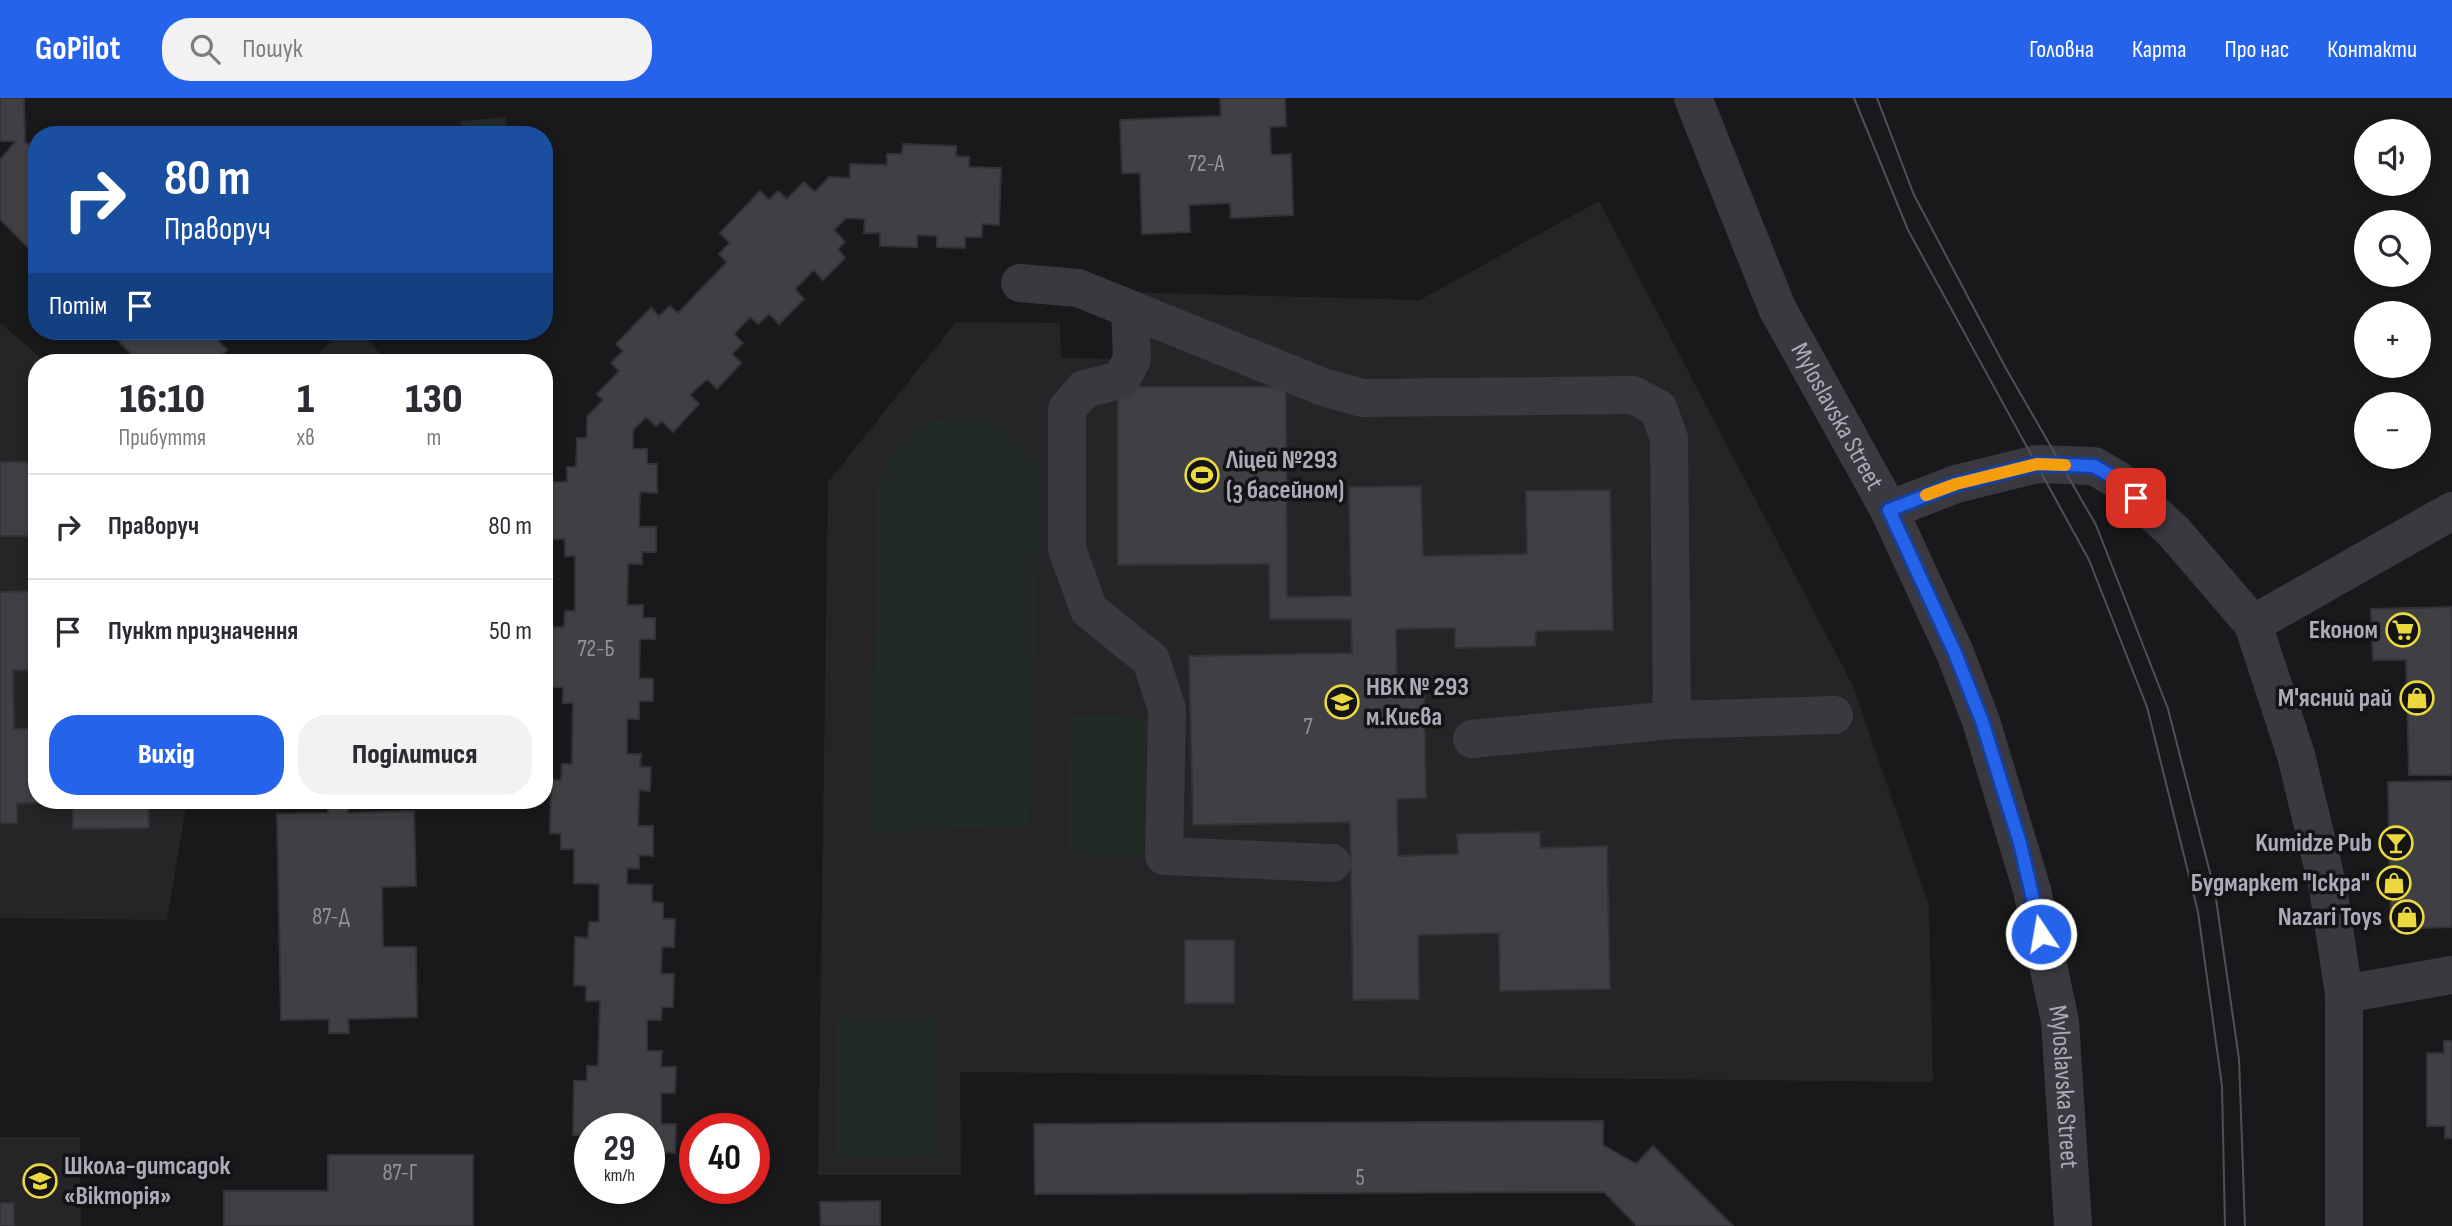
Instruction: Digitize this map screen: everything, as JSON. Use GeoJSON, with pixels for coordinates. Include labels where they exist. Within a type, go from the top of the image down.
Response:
{"type":"FeatureCollection","features":[{"type":"Feature","properties":{"kind":"street","name":"Myloslavska Street"},"geometry":{"type":"LineString","coordinates":[[1693,98],[1777,309],[1889,510],[1955,653],[1982,721],[2032,890],[2060,1021],[2073,1226]]}},
{"type":"Feature","properties":{"kind":"street"},"geometry":{"type":"LineString","coordinates":[[1020,283],[1078,288],[1323,387],[1362,398],[1633,395],[1658,408],[1669,438],[1672,720]]}},
{"type":"Feature","properties":{"kind":"street"},"geometry":{"type":"LineString","coordinates":[[1130,309],[1132,359],[1121,380],[1084,389],[1067,409],[1067,549],[1089,610],[1151,660],[1167,709],[1164,856],[1332,863]]}},
{"type":"Feature","properties":{"kind":"street"},"geometry":{"type":"LineString","coordinates":[[1889,510],[1956,484],[2037,464],[2094,466],[2118,480],[2174,532],[2253,624],[2296,755],[2328,888],[2344,994],[2343,1226]]}},
{"type":"Feature","properties":{"kind":"street"},"geometry":{"type":"LineString","coordinates":[[2253,624],[2452,511]]}},
{"type":"Feature","properties":{"kind":"street"},"geometry":{"type":"LineString","coordinates":[[1472,739],[1672,720],[1834,715]]}},
{"type":"Feature","properties":{"kind":"street"},"geometry":{"type":"LineString","coordinates":[[2344,994],[2452,975]]}},
{"type":"Feature","properties":{"kind":"shaded area"},"geometry":{"type":"Polygon","coordinates":[[[506,117],[506,126],[461,126],[461,121],[506,117]]]}},
{"type":"Feature","properties":{"kind":"shaded area","name":"НВК № 293 м.Києва"},"geometry":{"type":"Polygon","coordinates":[[[1599,201],[1853,686],[1929,906],[1933,1082],[960,1072],[961,1175],[818,1175],[828,482],[956,322],[1060,323],[1061,358],[1115,359],[1117,292],[1420,300],[1599,201]]]}},
{"type":"Feature","properties":{"kind":"shaded area"},"geometry":{"type":"Polygon","coordinates":[[[0,323],[37,354],[28,354],[28,809],[186,809],[167,920],[0,918],[0,323]]]}},
{"type":"Feature","properties":{"kind":"shaded area"},"geometry":{"type":"Polygon","coordinates":[[[332,340],[367,340],[381,354],[318,354],[332,340]]]}},
{"type":"Feature","properties":{"kind":"shaded area"},"geometry":{"type":"Polygon","coordinates":[[[977,416],[1008,434],[1039,462],[1041,483],[1029,826],[872,833],[877,484],[897,444],[935,419],[977,416]]]}},
{"type":"Feature","properties":{"kind":"shaded area"},"geometry":{"type":"Polygon","coordinates":[[[1070,715],[1147,717],[1144,857],[1067,855],[1070,715]]]}},
{"type":"Feature","properties":{"kind":"shaded area"},"geometry":{"type":"Polygon","coordinates":[[[837,1017],[937,1017],[936,1157],[837,1157],[837,1017]]]}},
{"type":"Feature","properties":{"kind":"shaded area","name":"Школа-дитсадок «Вікторія»"},"geometry":{"type":"Polygon","coordinates":[[[0,1137],[80,1137],[81,1226],[0,1226],[0,1137]]]}},
{"type":"Feature","properties":{"kind":"building"},"geometry":{"type":"Polygon","coordinates":[[[0,98],[24,98],[25,141],[28,144],[28,248],[0,219],[0,160],[16,141],[0,141],[0,98]]]}},
{"type":"Feature","properties":{"kind":"building"},"geometry":{"type":"Polygon","coordinates":[[[1220,98],[1285,98],[1286,126],[1270,127],[1271,155],[1291,154],[1293,215],[1231,218],[1230,203],[1189,205],[1190,232],[1142,234],[1140,173],[1122,173],[1120,120],[1221,116],[1220,98]]]}},
{"type":"Feature","properties":{"kind":"building"},"geometry":{"type":"Polygon","coordinates":[[[903,144],[956,146],[956,156],[969,157],[969,167],[1001,168],[999,225],[982,224],[982,237],[965,237],[965,248],[937,247],[937,236],[917,235],[917,247],[880,246],[880,233],[864,233],[865,219],[846,218],[834,230],[845,242],[838,249],[845,258],[823,280],[814,270],[795,289],[804,299],[779,324],[769,314],[758,324],[750,317],[734,334],[743,343],[732,354],[741,363],[717,389],[707,379],[698,387],[690,395],[699,404],[673,432],[662,421],[656,426],[646,417],[633,430],[633,449],[647,449],[647,464],[657,464],[657,493],[640,492],[639,527],[656,527],[656,552],[642,552],[642,564],[628,564],[627,605],[643,605],[643,618],[655,618],[655,639],[640,639],[639,678],[653,679],[653,701],[639,701],[639,719],[627,719],[627,754],[641,754],[640,767],[651,767],[650,791],[639,790],[638,826],[653,826],[653,856],[639,855],[639,869],[627,868],[627,884],[652,885],[652,902],[663,903],[663,919],[675,919],[674,947],[662,947],[661,974],[674,974],[673,1007],[662,1007],[661,1020],[647,1020],[647,1051],[662,1051],[661,1067],[676,1067],[675,1093],[661,1093],[661,1113],[574,1113],[573,1135],[574,1081],[587,1081],[587,1066],[598,1066],[600,1001],[586,1001],[586,986],[574,985],[575,937],[588,938],[589,922],[599,922],[599,884],[574,883],[574,849],[561,849],[561,834],[550,833],[553,780],[561,780],[562,764],[572,764],[573,703],[563,703],[563,687],[553,687],[553,627],[564,627],[565,611],[575,611],[575,556],[565,556],[565,539],[553,539],[553,482],[567,482],[567,467],[576,467],[577,438],[587,438],[587,417],[603,400],[597,394],[619,371],[611,363],[623,351],[616,344],[651,308],[659,316],[670,306],[678,313],[727,262],[719,254],[730,243],[720,233],[760,191],[769,200],[778,191],[787,199],[804,182],[815,192],[829,177],[850,178],[850,164],[887,165],[887,154],[902,154],[903,144]]]}},
{"type":"Feature","properties":{"kind":"building"},"geometry":{"type":"Polygon","coordinates":[[[118,340],[217,340],[227,350],[223,354],[131,354],[118,340]]]}},
{"type":"Feature","properties":{"kind":"building"},"geometry":{"type":"Polygon","coordinates":[[[1118,387],[1286,387],[1287,597],[1351,596],[1349,487],[1421,486],[1423,556],[1527,554],[1526,491],[1610,490],[1613,630],[1536,631],[1535,646],[1455,648],[1455,628],[1396,629],[1397,691],[1424,691],[1426,798],[1397,799],[1398,856],[1458,854],[1457,834],[1540,832],[1540,848],[1607,846],[1610,989],[1500,991],[1499,933],[1418,935],[1419,999],[1353,1000],[1350,822],[1193,825],[1189,656],[1352,653],[1351,619],[1270,619],[1269,564],[1118,565],[1118,387]]]}},
{"type":"Feature","properties":{"kind":"building"},"geometry":{"type":"Polygon","coordinates":[[[0,462],[28,462],[28,536],[0,536],[0,462]]]}},
{"type":"Feature","properties":{"kind":"building"},"geometry":{"type":"Polygon","coordinates":[[[28,591],[28,670],[13,670],[14,729],[28,729],[28,803],[17,803],[17,823],[0,823],[0,592],[28,591]]]}},
{"type":"Feature","properties":{"kind":"building"},"geometry":{"type":"Polygon","coordinates":[[[2452,607],[2452,775],[2409,775],[2406,660],[2373,660],[2371,609],[2452,607]]]}},
{"type":"Feature","properties":{"kind":"building"},"geometry":{"type":"Polygon","coordinates":[[[2452,781],[2452,927],[2391,929],[2388,782],[2452,781]]]}},
{"type":"Feature","properties":{"kind":"building"},"geometry":{"type":"Polygon","coordinates":[[[73,809],[148,809],[149,828],[73,829],[73,809]]]}},
{"type":"Feature","properties":{"kind":"building"},"geometry":{"type":"Polygon","coordinates":[[[328,809],[348,809],[348,813],[414,811],[416,886],[382,887],[383,947],[416,947],[417,1017],[348,1019],[349,1033],[329,1033],[329,1019],[281,1020],[277,814],[328,813],[328,809]]]}},
{"type":"Feature","properties":{"kind":"building"},"geometry":{"type":"Polygon","coordinates":[[[1185,940],[1234,940],[1234,1003],[1185,1003],[1185,940]]]}},
{"type":"Feature","properties":{"kind":"building"},"geometry":{"type":"Polygon","coordinates":[[[2444,1041],[2452,1041],[2452,1138],[2445,1138],[2445,1126],[2427,1126],[2427,1053],[2444,1053],[2444,1041]]]}},
{"type":"Feature","properties":{"kind":"building"},"geometry":{"type":"Polygon","coordinates":[[[1603,1121],[1603,1145],[1636,1164],[1653,1146],[1733,1226],[1637,1226],[1604,1192],[1035,1194],[1034,1124],[1603,1121]]]}},
{"type":"Feature","properties":{"kind":"building"},"geometry":{"type":"Polygon","coordinates":[[[665,1124],[676,1124],[675,1153],[665,1152],[665,1124]]]}},
{"type":"Feature","properties":{"kind":"building"},"geometry":{"type":"Polygon","coordinates":[[[328,1155],[473,1155],[473,1226],[224,1226],[224,1191],[328,1191],[328,1155]]]}},
{"type":"Feature","properties":{"kind":"building"},"geometry":{"type":"Polygon","coordinates":[[[880,1201],[880,1226],[821,1226],[820,1202],[880,1201]]]}},
{"type":"Feature","properties":{"kind":"building"},"geometry":{"type":"Polygon","coordinates":[[[0,1203],[14,1203],[14,1226],[0,1226],[0,1203]]]}},
{"type":"Feature","properties":{"kind":"tram line"},"geometry":{"type":"LineString","coordinates":[[1854,98],[1908,230],[2089,560],[2147,707],[2198,912],[2222,1086],[2225,1226]]}},
{"type":"Feature","properties":{"kind":"tram line"},"geometry":{"type":"LineString","coordinates":[[1877,98],[1914,195],[2004,365],[2096,525],[2168,709],[2215,892],[2239,1059],[2245,1226]]}},
{"type":"Feature","properties":{"kind":"slow traffic"},"geometry":{"type":"LineString","coordinates":[[1926,495],[1956,484],[2037,464],[2065,465]]}},
{"type":"Feature","properties":{"kind":"place","name":"Ліцей №293 (з басейном)"},"geometry":{"type":"Point","coordinates":[1202,475]}},
{"type":"Feature","properties":{"kind":"place","name":"Економ"},"geometry":{"type":"Point","coordinates":[2403,630]}},
{"type":"Feature","properties":{"kind":"place","name":"М'ясний рай"},"geometry":{"type":"Point","coordinates":[2417,698]}},
{"type":"Feature","properties":{"kind":"place","name":"НВК № 293 м.Києва"},"geometry":{"type":"Point","coordinates":[1342,702]}},
{"type":"Feature","properties":{"kind":"place","name":"Kumidze Pub"},"geometry":{"type":"Point","coordinates":[2396,843]}},
{"type":"Feature","properties":{"kind":"place","name":"Будмаркет \"Іскра\""},"geometry":{"type":"Point","coordinates":[2394,883]}},
{"type":"Feature","properties":{"kind":"place","name":"Nazari Toys"},"geometry":{"type":"Point","coordinates":[2407,917]}},
{"type":"Feature","properties":{"kind":"place","name":"Школа-дитсадок «Вікторія»"},"geometry":{"type":"Point","coordinates":[40,1181]}},
{"type":"Feature","properties":{"kind":"route"},"geometry":{"type":"LineString","coordinates":[[2041,934],[2020,843],[1982,721],[1955,653],[1924,591],[1889,510],[1956,484],[2037,464],[2094,466],[2118,480],[2136,498]]}}]}
